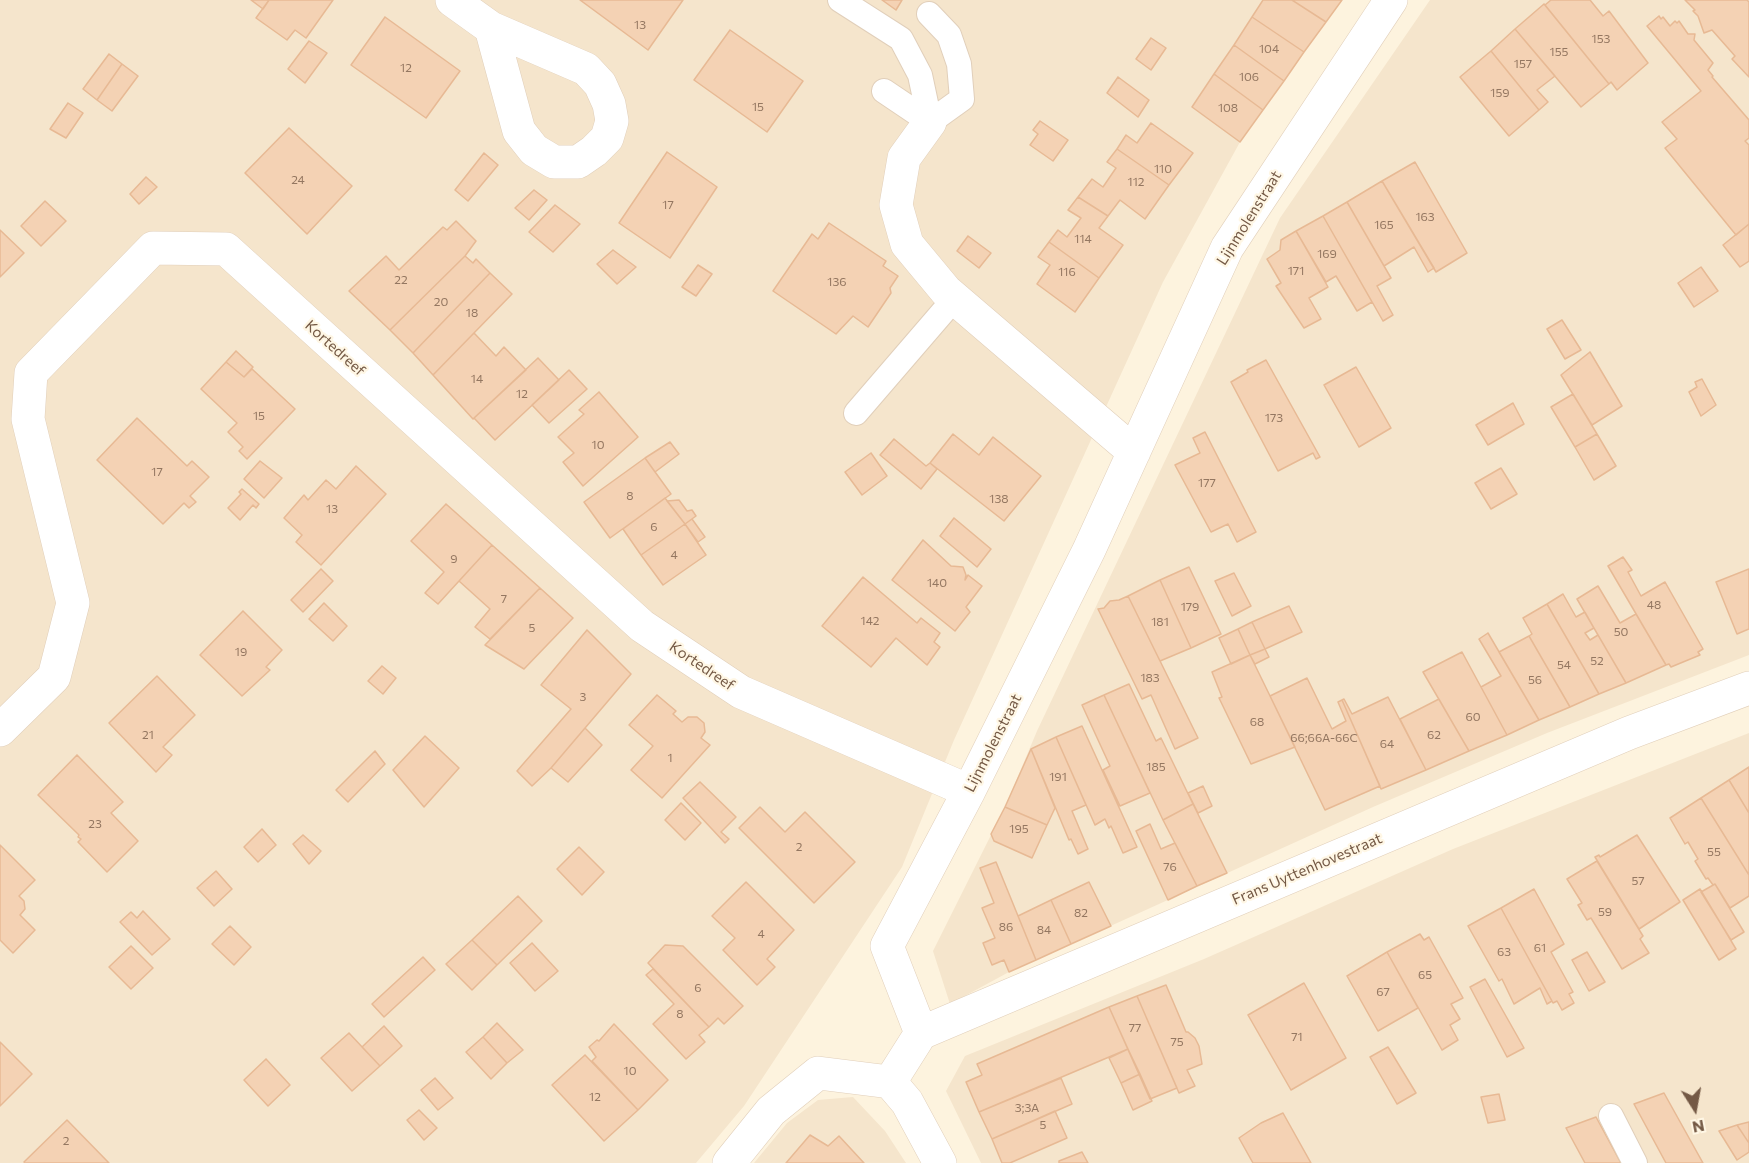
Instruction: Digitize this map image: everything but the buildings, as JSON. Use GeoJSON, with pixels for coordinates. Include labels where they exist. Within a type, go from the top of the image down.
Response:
{"type":"FeatureCollection","features":[{"type":"Feature","properties":{"kind":"street"},"geometry":{"type":"LineString","coordinates":[[452,0],[491,28]]}},
{"type":"Feature","properties":{"kind":"street","name":"Lijnmolenstraat"},"geometry":{"type":"LineString","coordinates":[[921,1033],[887,945],[969,791],[1089,550],[1227,248],[1391,0]]}},
{"type":"Feature","properties":{"kind":"street"},"geometry":{"type":"LineString","coordinates":[[930,122],[904,158],[896,206],[907,244],[946,291],[1134,452]]}},
{"type":"Feature","properties":{"kind":"street","name":"Kortedreef"},"geometry":{"type":"LineString","coordinates":[[0,730],[54,677],[73,603],[28,419],[32,373],[153,248],[226,249],[642,626],[741,692],[969,791]]}},
{"type":"Feature","properties":{"kind":"street","name":"Frans Uyttenhovestraat"},"geometry":{"type":"LineString","coordinates":[[921,1033],[1618,738],[1749,688]]}},
{"type":"Feature","properties":{"kind":"street"},"geometry":{"type":"LineString","coordinates":[[890,1082],[921,1033]]}},
{"type":"Feature","properties":{"kind":"street"},"geometry":{"type":"LineString","coordinates":[[729,1163],[771,1111],[818,1073],[890,1082],[907,1102],[940,1163]]}},
{"type":"Feature","properties":{"kind":"lane"},"geometry":{"type":"LineString","coordinates":[[840,0],[900,39],[920,75],[930,122]]}},
{"type":"Feature","properties":{"kind":"lane"},"geometry":{"type":"LineString","coordinates":[[929,14],[949,35],[959,64],[962,99],[930,122]]}},
{"type":"Feature","properties":{"kind":"lane"},"geometry":{"type":"LineString","coordinates":[[884,91],[930,122]]}},
{"type":"Feature","properties":{"kind":"lane"},"geometry":{"type":"LineString","coordinates":[[856,412],[956,298]]}},
{"type":"Feature","properties":{"kind":"lane"},"geometry":{"type":"LineString","coordinates":[[1611,1116],[1635,1163]]}},
{"type":"Feature","properties":{"kind":"shaded area"},"geometry":{"type":"Polygon","coordinates":[[[0,0],[1342,0],[1240,142],[1163,282],[954,740],[902,867],[744,1106],[696,1163],[0,1163],[0,0]]]}},
{"type":"Feature","properties":{"kind":"shaded area"},"geometry":{"type":"Polygon","coordinates":[[[1430,0],[1749,0],[1749,655],[1547,733],[1373,807],[1009,972],[950,1004],[933,951],[1005,807],[1037,731],[1280,218],[1430,0]]]}},
{"type":"Feature","properties":{"kind":"shaded area"},"geometry":{"type":"Polygon","coordinates":[[[1749,733],[1749,1163],[981,1163],[946,1091],[965,1056],[1204,959],[1453,849],[1749,733]]]}},
{"type":"Feature","properties":{"kind":"shaded area"},"geometry":{"type":"Polygon","coordinates":[[[853,1097],[885,1131],[906,1163],[754,1163],[787,1123],[818,1100],[853,1097]]]}}]}
